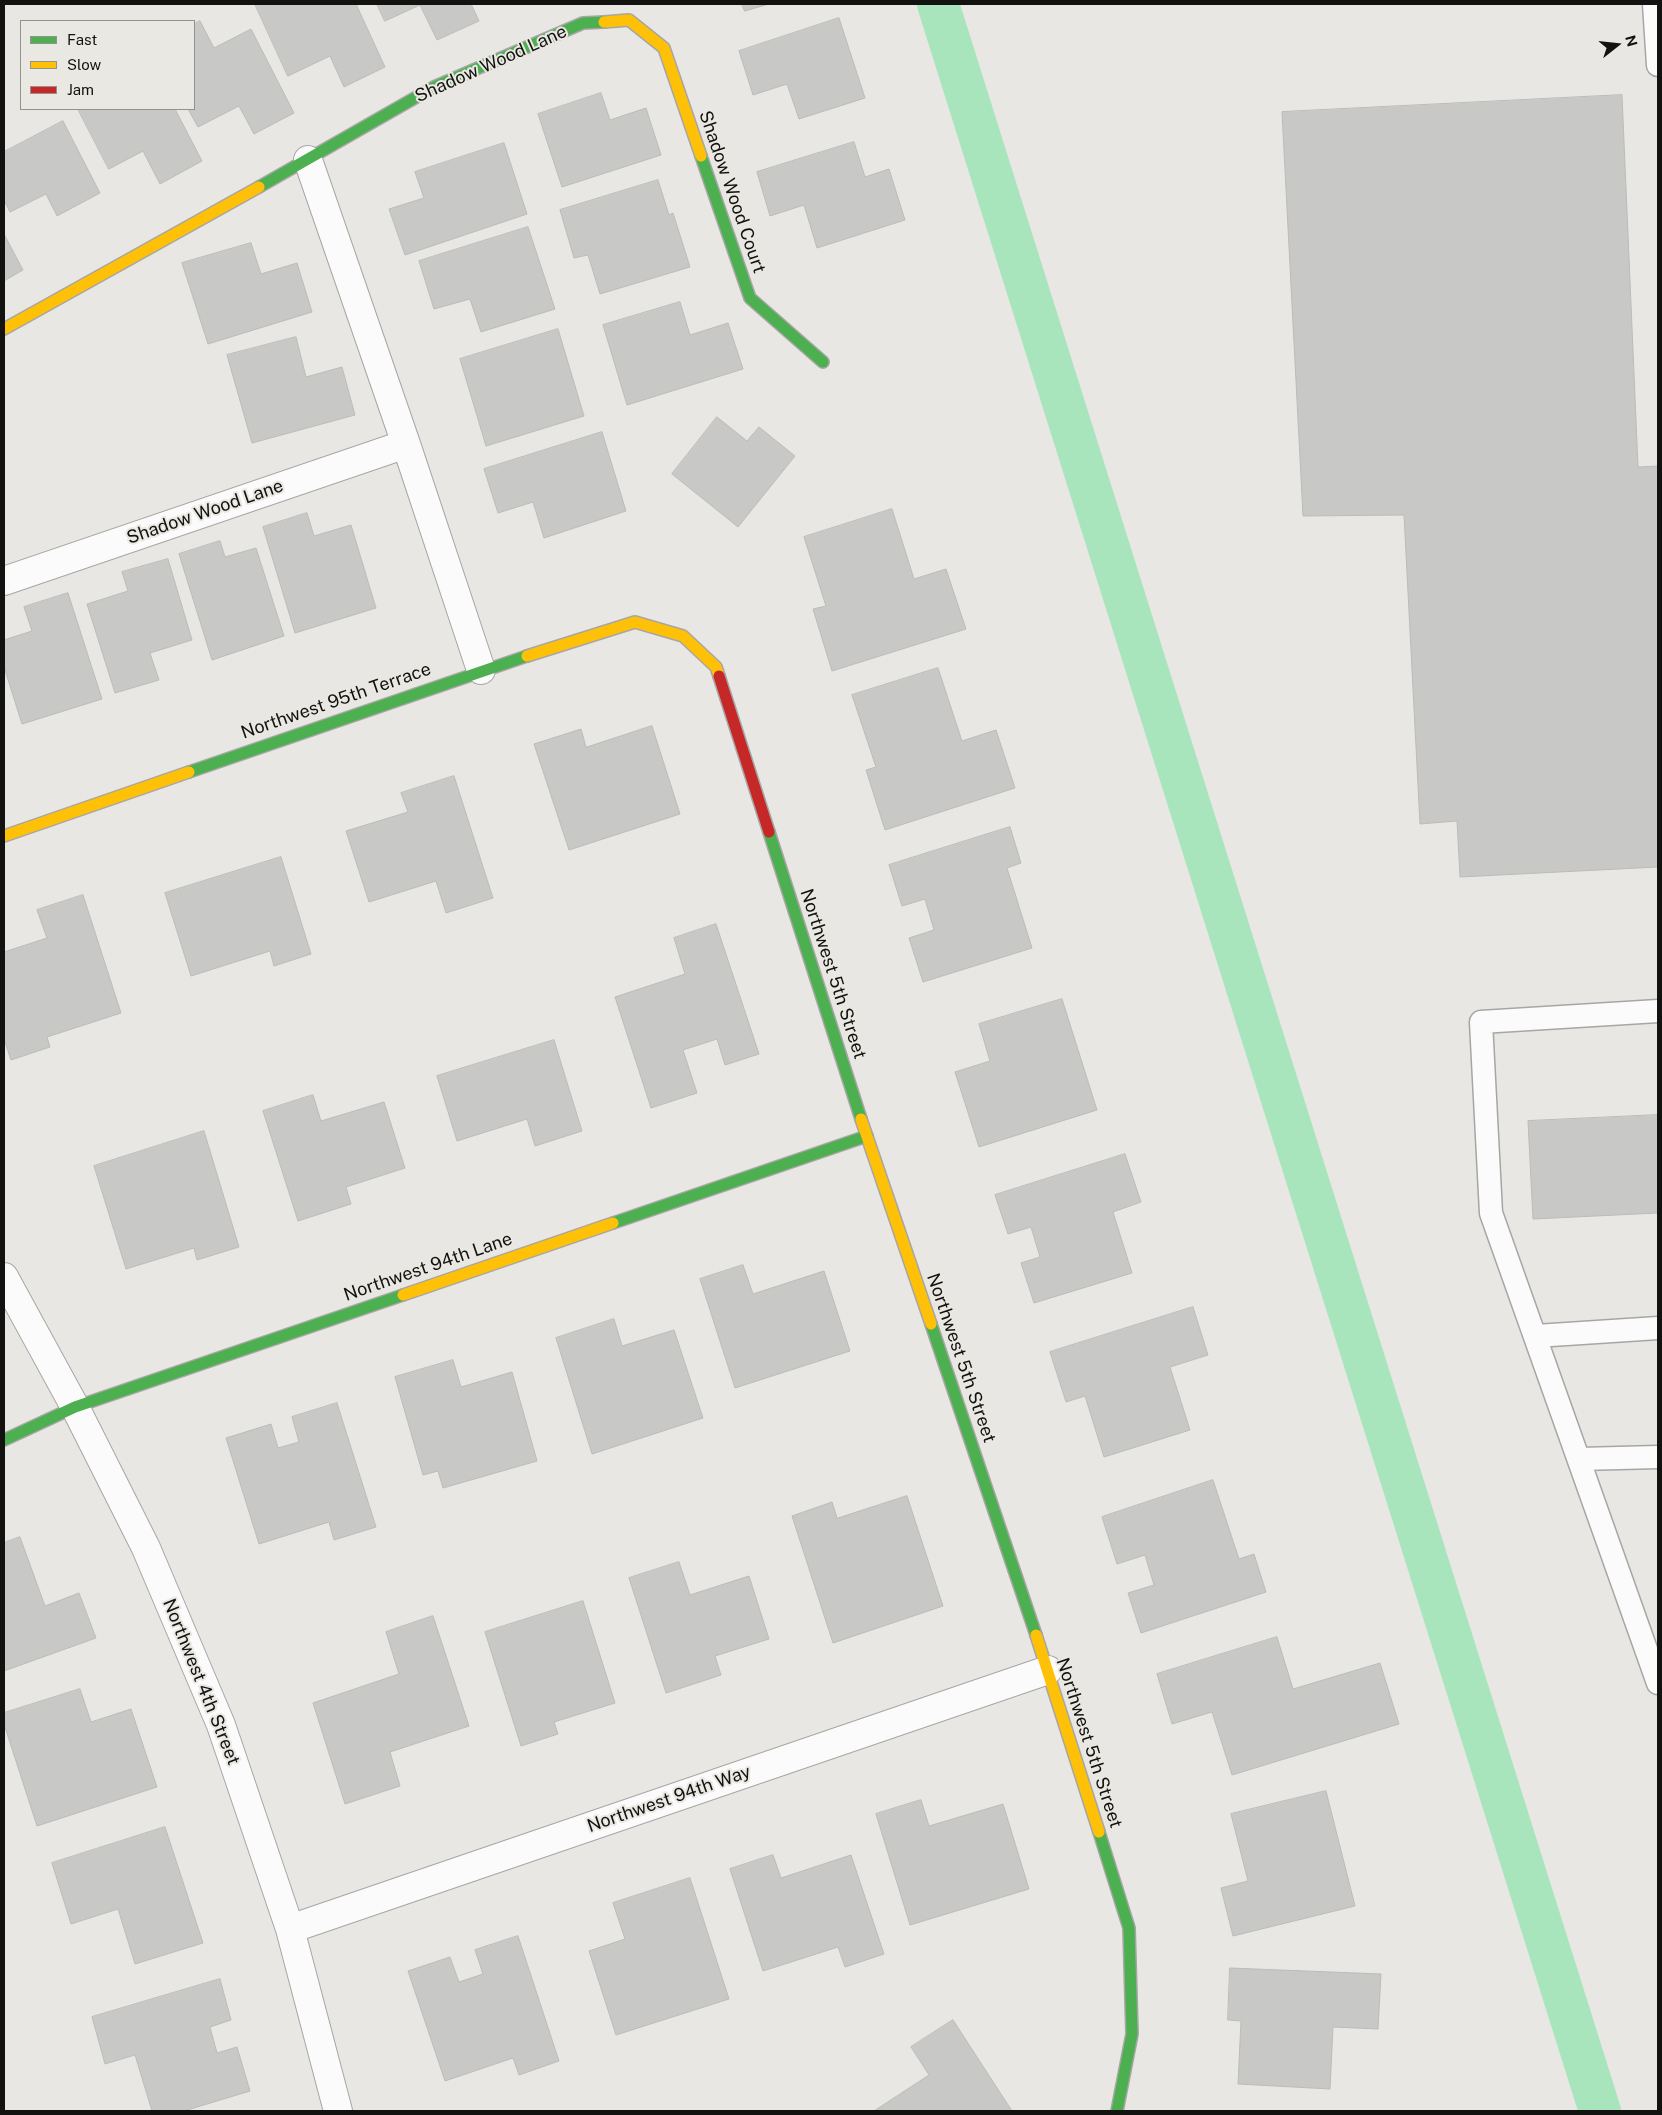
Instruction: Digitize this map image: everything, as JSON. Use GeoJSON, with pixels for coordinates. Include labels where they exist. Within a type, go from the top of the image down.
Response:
{"type":"FeatureCollection","features":[{"type":"Feature","properties":{"kind":"street","name":"Shadow Wood Lane"},"geometry":{"type":"LineString","coordinates":[[4,329],[308,160],[434,86],[583,23],[629,20]]}},
{"type":"Feature","properties":{"kind":"street","name":"Shadow Wood Court"},"geometry":{"type":"LineString","coordinates":[[629,20],[664,48],[750,298],[823,362]]}},
{"type":"Feature","properties":{"kind":"street"},"geometry":{"type":"LineString","coordinates":[[308,160],[406,444],[481,670]]}},
{"type":"Feature","properties":{"kind":"street","name":"Shadow Wood Lane"},"geometry":{"type":"LineString","coordinates":[[4,580],[406,444]]}},
{"type":"Feature","properties":{"kind":"street","name":"Northwest 95th Terrace"},"geometry":{"type":"LineString","coordinates":[[4,836],[481,670],[635,622],[683,636]]}},
{"type":"Feature","properties":{"kind":"street","name":"Northwest 5th Street"},"geometry":{"type":"LineString","coordinates":[[683,636],[716,668],[867,1136],[1048,1670],[1129,1928],[1132,2034],[1117,2111]]}},
{"type":"Feature","properties":{"kind":"street","name":"Northwest 94th Lane"},"geometry":{"type":"LineString","coordinates":[[4,1440],[75,1407],[867,1136]]}},
{"type":"Feature","properties":{"kind":"street","name":"Northwest 4th Street"},"geometry":{"type":"LineString","coordinates":[[4,1277],[75,1407],[146,1548],[221,1725],[290,1928],[338,2111]]}},
{"type":"Feature","properties":{"kind":"street","name":"Northwest 94th Way"},"geometry":{"type":"LineString","coordinates":[[290,1928],[1048,1670]]}},
{"type":"Feature","properties":{"kind":"lane"},"geometry":{"type":"LineString","coordinates":[[1654,4],[1658,66]]}},
{"type":"Feature","properties":{"kind":"lane"},"geometry":{"type":"LineString","coordinates":[[1658,1011],[1481,1022],[1491,1213],[1658,1683]]}},
{"type":"Feature","properties":{"kind":"lane"},"geometry":{"type":"LineString","coordinates":[[1536,1336],[1658,1328]]}},
{"type":"Feature","properties":{"kind":"lane"},"geometry":{"type":"LineString","coordinates":[[1580,1459],[1658,1457]]}},
{"type":"Feature","properties":{"kind":"building"},"geometry":{"type":"Polygon","coordinates":[[[255,4],[356,4],[385,67],[344,87],[330,56],[288,76],[255,4]]]}},
{"type":"Feature","properties":{"kind":"building"},"geometry":{"type":"Polygon","coordinates":[[[377,4],[471,4],[479,21],[437,40],[420,5],[385,21],[377,4]]]}},
{"type":"Feature","properties":{"kind":"building"},"geometry":{"type":"Polygon","coordinates":[[[742,4],[769,4],[745,11],[742,4]]]}},
{"type":"Feature","properties":{"kind":"building"},"geometry":{"type":"Polygon","coordinates":[[[839,18],[865,98],[799,119],[787,84],[753,95],[739,51],[839,18]]]}},
{"type":"Feature","properties":{"kind":"building"},"geometry":{"type":"Polygon","coordinates":[[[200,21],[214,48],[251,29],[294,113],[254,134],[239,106],[198,127],[189,110],[195,110],[195,24],[200,21]]]}},
{"type":"Feature","properties":{"kind":"building"},"geometry":{"type":"Polygon","coordinates":[[[601,93],[610,120],[646,108],[661,155],[562,187],[538,114],[601,93]]]}},
{"type":"Feature","properties":{"kind":"building"},"geometry":{"type":"Polygon","coordinates":[[[1622,95],[1638,467],[1658,466],[1658,867],[1460,877],[1457,821],[1420,824],[1404,515],[1303,516],[1282,112],[1622,95]]]}},
{"type":"Feature","properties":{"kind":"building"},"geometry":{"type":"Polygon","coordinates":[[[79,110],[176,110],[202,161],[160,184],[143,151],[109,169],[79,110]]]}},
{"type":"Feature","properties":{"kind":"building"},"geometry":{"type":"Polygon","coordinates":[[[63,121],[100,193],[57,216],[46,194],[10,212],[4,200],[4,152],[63,121]]]}},
{"type":"Feature","properties":{"kind":"building"},"geometry":{"type":"Polygon","coordinates":[[[854,142],[865,177],[889,169],[905,220],[817,248],[804,205],[770,216],[757,172],[854,142]]]}},
{"type":"Feature","properties":{"kind":"building"},"geometry":{"type":"Polygon","coordinates":[[[504,143],[527,214],[405,255],[389,209],[424,198],[415,172],[504,143]]]}},
{"type":"Feature","properties":{"kind":"building"},"geometry":{"type":"Polygon","coordinates":[[[658,180],[669,215],[673,213],[690,267],[600,294],[588,255],[574,258],[560,210],[658,180]]]}},
{"type":"Feature","properties":{"kind":"building"},"geometry":{"type":"Polygon","coordinates":[[[528,227],[555,309],[481,332],[470,299],[434,309],[419,261],[528,227]]]}},
{"type":"Feature","properties":{"kind":"building"},"geometry":{"type":"Polygon","coordinates":[[[4,234],[23,270],[4,281],[4,234]]]}},
{"type":"Feature","properties":{"kind":"building"},"geometry":{"type":"Polygon","coordinates":[[[251,243],[261,274],[297,263],[312,312],[208,344],[182,263],[251,243]]]}},
{"type":"Feature","properties":{"kind":"building"},"geometry":{"type":"Polygon","coordinates":[[[680,302],[690,335],[728,323],[743,369],[627,405],[603,325],[680,302]]]}},
{"type":"Feature","properties":{"kind":"building"},"geometry":{"type":"Polygon","coordinates":[[[558,329],[584,416],[486,446],[460,359],[558,329]]]}},
{"type":"Feature","properties":{"kind":"building"},"geometry":{"type":"Polygon","coordinates":[[[296,337],[306,377],[342,367],[355,415],[252,443],[227,355],[296,337]]]}},
{"type":"Feature","properties":{"kind":"building"},"geometry":{"type":"Polygon","coordinates":[[[717,417],[747,441],[759,427],[795,456],[738,527],[672,474],[717,417]]]}},
{"type":"Feature","properties":{"kind":"building"},"geometry":{"type":"Polygon","coordinates":[[[602,432],[626,511],[544,538],[533,502],[498,513],[484,469],[602,432]]]}},
{"type":"Feature","properties":{"kind":"building"},"geometry":{"type":"Polygon","coordinates":[[[892,509],[914,579],[946,569],[966,629],[832,671],[813,609],[826,606],[804,537],[892,509]]]}},
{"type":"Feature","properties":{"kind":"building"},"geometry":{"type":"Polygon","coordinates":[[[307,513],[314,536],[351,525],[376,608],[295,633],[263,527],[307,513]]]}},
{"type":"Feature","properties":{"kind":"building"},"geometry":{"type":"Polygon","coordinates":[[[220,541],[225,557],[256,548],[284,636],[212,660],[179,554],[220,541]]]}},
{"type":"Feature","properties":{"kind":"building"},"geometry":{"type":"Polygon","coordinates":[[[168,559],[192,640],[150,653],[159,680],[115,693],[87,604],[128,591],[122,572],[168,559]]]}},
{"type":"Feature","properties":{"kind":"building"},"geometry":{"type":"Polygon","coordinates":[[[68,593],[102,699],[22,724],[4,667],[4,640],[32,631],[24,607],[68,593]]]}},
{"type":"Feature","properties":{"kind":"building"},"geometry":{"type":"Polygon","coordinates":[[[938,668],[962,741],[996,730],[1015,788],[885,830],[866,770],[876,767],[852,695],[938,668]]]}},
{"type":"Feature","properties":{"kind":"building"},"geometry":{"type":"Polygon","coordinates":[[[652,726],[680,814],[569,850],[534,744],[581,729],[586,747],[652,726]]]}},
{"type":"Feature","properties":{"kind":"building"},"geometry":{"type":"Polygon","coordinates":[[[454,776],[493,898],[446,913],[436,881],[369,902],[346,831],[408,812],[401,793],[454,776]]]}},
{"type":"Feature","properties":{"kind":"building"},"geometry":{"type":"Polygon","coordinates":[[[1010,827],[1021,863],[1007,868],[1032,948],[923,982],[909,938],[934,930],[925,899],[902,906],[889,865],[1010,827]]]}},
{"type":"Feature","properties":{"kind":"building"},"geometry":{"type":"Polygon","coordinates":[[[281,857],[311,954],[274,966],[270,951],[191,976],[165,893],[281,857]]]}},
{"type":"Feature","properties":{"kind":"building"},"geometry":{"type":"Polygon","coordinates":[[[83,895],[121,1013],[47,1037],[50,1047],[11,1060],[4,1039],[4,952],[47,938],[37,910],[83,895]]]}},
{"type":"Feature","properties":{"kind":"building"},"geometry":{"type":"Polygon","coordinates":[[[716,924],[759,1054],[725,1065],[717,1039],[683,1050],[697,1093],[651,1108],[615,997],[685,974],[674,938],[716,924]]]}},
{"type":"Feature","properties":{"kind":"building"},"geometry":{"type":"Polygon","coordinates":[[[1062,999],[1097,1110],[979,1147],[955,1072],[990,1061],[979,1024],[1062,999]]]}},
{"type":"Feature","properties":{"kind":"building"},"geometry":{"type":"Polygon","coordinates":[[[554,1040],[582,1131],[535,1146],[527,1119],[457,1141],[437,1076],[554,1040]]]}},
{"type":"Feature","properties":{"kind":"building"},"geometry":{"type":"Polygon","coordinates":[[[313,1095],[321,1121],[384,1102],[405,1168],[346,1187],[351,1204],[298,1221],[263,1111],[313,1095]]]}},
{"type":"Feature","properties":{"kind":"building"},"geometry":{"type":"Polygon","coordinates":[[[1658,1115],[1658,1213],[1533,1219],[1528,1121],[1658,1115]]]}},
{"type":"Feature","properties":{"kind":"building"},"geometry":{"type":"Polygon","coordinates":[[[204,1131],[239,1247],[197,1260],[194,1248],[126,1269],[94,1166],[204,1131]]]}},
{"type":"Feature","properties":{"kind":"building"},"geometry":{"type":"Polygon","coordinates":[[[1125,1154],[1141,1202],[1113,1212],[1132,1273],[1034,1303],[1021,1263],[1040,1257],[1031,1227],[1008,1234],[995,1195],[1125,1154]]]}},
{"type":"Feature","properties":{"kind":"building"},"geometry":{"type":"Polygon","coordinates":[[[743,1265],[753,1294],[824,1271],[850,1351],[735,1388],[700,1279],[743,1265]]]}},
{"type":"Feature","properties":{"kind":"building"},"geometry":{"type":"Polygon","coordinates":[[[1193,1307],[1208,1355],[1170,1367],[1190,1430],[1104,1457],[1085,1396],[1066,1402],[1050,1352],[1193,1307]]]}},
{"type":"Feature","properties":{"kind":"building"},"geometry":{"type":"Polygon","coordinates":[[[614,1319],[622,1346],[674,1330],[703,1418],[592,1454],[556,1338],[614,1319]]]}},
{"type":"Feature","properties":{"kind":"building"},"geometry":{"type":"Polygon","coordinates":[[[453,1360],[461,1387],[512,1372],[537,1461],[443,1488],[438,1471],[423,1475],[395,1377],[453,1360]]]}},
{"type":"Feature","properties":{"kind":"building"},"geometry":{"type":"Polygon","coordinates":[[[337,1403],[376,1527],[334,1540],[329,1522],[259,1544],[226,1438],[271,1424],[278,1448],[299,1442],[292,1417],[337,1403]]]}},
{"type":"Feature","properties":{"kind":"building"},"geometry":{"type":"Polygon","coordinates":[[[1213,1480],[1239,1559],[1254,1554],[1266,1592],[1141,1633],[1128,1593],[1154,1585],[1145,1555],[1117,1564],[1102,1517],[1213,1480]]]}},
{"type":"Feature","properties":{"kind":"building"},"geometry":{"type":"Polygon","coordinates":[[[907,1496],[943,1606],[833,1643],[792,1516],[832,1502],[837,1518],[907,1496]]]}},
{"type":"Feature","properties":{"kind":"building"},"geometry":{"type":"Polygon","coordinates":[[[20,1537],[45,1606],[79,1593],[96,1638],[4,1671],[4,1543],[20,1537]]]}},
{"type":"Feature","properties":{"kind":"building"},"geometry":{"type":"Polygon","coordinates":[[[679,1562],[690,1595],[749,1576],[769,1639],[715,1656],[721,1675],[666,1693],[629,1578],[679,1562]]]}},
{"type":"Feature","properties":{"kind":"building"},"geometry":{"type":"Polygon","coordinates":[[[583,1601],[615,1703],[554,1722],[558,1734],[521,1746],[485,1632],[583,1601]]]}},
{"type":"Feature","properties":{"kind":"building"},"geometry":{"type":"Polygon","coordinates":[[[433,1616],[469,1726],[390,1752],[400,1786],[345,1804],[313,1703],[399,1674],[386,1632],[433,1616]]]}},
{"type":"Feature","properties":{"kind":"building"},"geometry":{"type":"Polygon","coordinates":[[[1277,1637],[1293,1689],[1380,1663],[1399,1724],[1232,1775],[1212,1712],[1172,1724],[1157,1674],[1277,1637]]]}},
{"type":"Feature","properties":{"kind":"building"},"geometry":{"type":"Polygon","coordinates":[[[80,1689],[91,1722],[131,1709],[157,1787],[37,1826],[4,1724],[4,1713],[80,1689]]]}},
{"type":"Feature","properties":{"kind":"building"},"geometry":{"type":"Polygon","coordinates":[[[1326,1791],[1355,1906],[1233,1936],[1221,1888],[1248,1881],[1231,1814],[1326,1791]]]}},
{"type":"Feature","properties":{"kind":"building"},"geometry":{"type":"Polygon","coordinates":[[[921,1800],[929,1826],[1003,1804],[1029,1889],[910,1925],[876,1814],[921,1800]]]}},
{"type":"Feature","properties":{"kind":"building"},"geometry":{"type":"Polygon","coordinates":[[[165,1827],[203,1943],[135,1964],[118,1909],[71,1924],[52,1863],[165,1827]]]}},
{"type":"Feature","properties":{"kind":"building"},"geometry":{"type":"Polygon","coordinates":[[[773,1855],[781,1878],[851,1855],[884,1954],[845,1967],[838,1947],[763,1971],[730,1869],[773,1855]]]}},
{"type":"Feature","properties":{"kind":"building"},"geometry":{"type":"Polygon","coordinates":[[[690,1878],[729,1999],[616,2035],[589,1951],[625,1939],[613,1903],[690,1878]]]}},
{"type":"Feature","properties":{"kind":"building"},"geometry":{"type":"Polygon","coordinates":[[[518,1936],[559,2061],[519,2075],[513,2058],[445,2081],[408,1971],[450,1957],[459,1982],[483,1974],[475,1950],[518,1936]]]}},
{"type":"Feature","properties":{"kind":"building"},"geometry":{"type":"Polygon","coordinates":[[[1230,1968],[1381,1974],[1378,2029],[1333,2027],[1330,2089],[1238,2084],[1241,2021],[1228,2020],[1230,1968]]]}},
{"type":"Feature","properties":{"kind":"building"},"geometry":{"type":"Polygon","coordinates":[[[220,1979],[231,2020],[210,2027],[217,2053],[237,2047],[250,2091],[184,2111],[152,2111],[135,2055],[105,2064],[92,2017],[220,1979]]]}},
{"type":"Feature","properties":{"kind":"building"},"geometry":{"type":"Polygon","coordinates":[[[953,2020],[1012,2111],[874,2111],[929,2075],[911,2047],[953,2020]]]}},
{"type":"Feature","properties":{"kind":"waterway"},"geometry":{"type":"LineString","coordinates":[[938,4],[1600,2111]]}},
{"type":"Feature","properties":{"kind":"traffic: fast"},"geometry":{"type":"LineString","coordinates":[[259,187],[434,87],[583,23],[604,22]]}},
{"type":"Feature","properties":{"kind":"traffic: fast"},"geometry":{"type":"LineString","coordinates":[[701,156],[750,298],[823,362]]}},
{"type":"Feature","properties":{"kind":"traffic: fast"},"geometry":{"type":"LineString","coordinates":[[189,772],[527,656]]}},
{"type":"Feature","properties":{"kind":"traffic: fast"},"geometry":{"type":"LineString","coordinates":[[769,832],[861,1119]]}},
{"type":"Feature","properties":{"kind":"traffic: fast"},"geometry":{"type":"LineString","coordinates":[[613,1223],[867,1136]]}},
{"type":"Feature","properties":{"kind":"traffic: fast"},"geometry":{"type":"LineString","coordinates":[[4,1440],[75,1407],[403,1295]]}},
{"type":"Feature","properties":{"kind":"traffic: fast"},"geometry":{"type":"LineString","coordinates":[[931,1324],[1036,1635]]}},
{"type":"Feature","properties":{"kind":"traffic: fast"},"geometry":{"type":"LineString","coordinates":[[1099,1832],[1129,1928],[1132,2034],[1117,2111]]}},
{"type":"Feature","properties":{"kind":"traffic: slow"},"geometry":{"type":"LineString","coordinates":[[604,22],[629,20],[664,48],[701,156]]}},
{"type":"Feature","properties":{"kind":"traffic: slow"},"geometry":{"type":"LineString","coordinates":[[4,329],[259,187]]}},
{"type":"Feature","properties":{"kind":"traffic: slow"},"geometry":{"type":"LineString","coordinates":[[527,656],[635,622],[683,636],[716,667],[719,676]]}},
{"type":"Feature","properties":{"kind":"traffic: slow"},"geometry":{"type":"LineString","coordinates":[[4,836],[189,772]]}},
{"type":"Feature","properties":{"kind":"traffic: slow"},"geometry":{"type":"LineString","coordinates":[[861,1119],[931,1324]]}},
{"type":"Feature","properties":{"kind":"traffic: slow"},"geometry":{"type":"LineString","coordinates":[[403,1295],[613,1223]]}},
{"type":"Feature","properties":{"kind":"traffic: slow"},"geometry":{"type":"LineString","coordinates":[[1036,1635],[1099,1832]]}},
{"type":"Feature","properties":{"kind":"traffic: jam"},"geometry":{"type":"LineString","coordinates":[[719,676],[769,832]]}}]}
